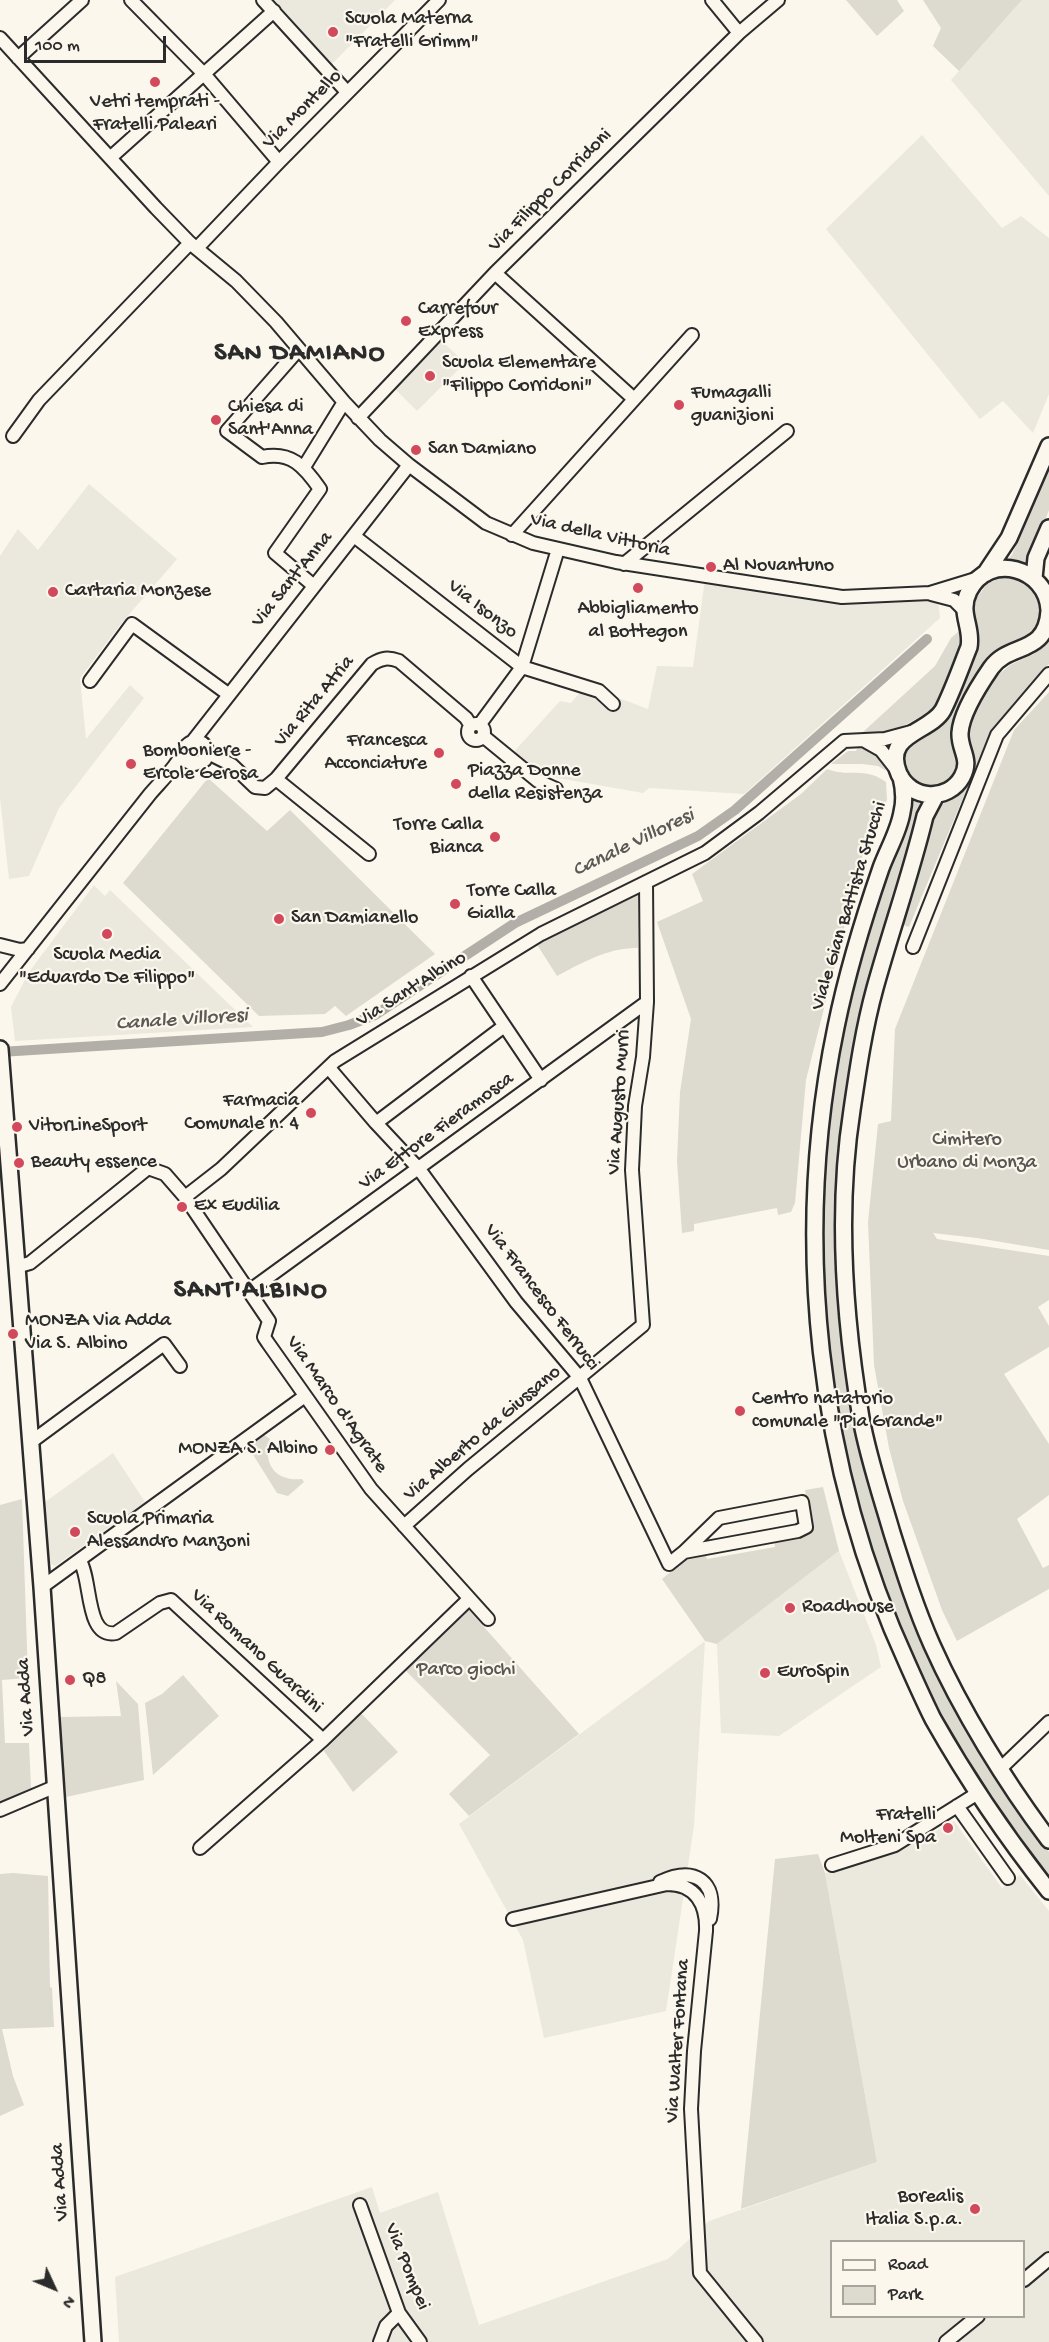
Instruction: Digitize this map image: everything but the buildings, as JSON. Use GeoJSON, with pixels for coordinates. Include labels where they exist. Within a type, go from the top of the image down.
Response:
{"type":"FeatureCollection","features":[{"type":"Feature","properties":{"kind":"main road"},"geometry":{"type":"LineString","coordinates":[[964,610],[970,589],[1009,538],[1049,446]]}},
{"type":"Feature","properties":{"kind":"main road"},"geometry":{"type":"LineString","coordinates":[[1049,532],[1036,558],[1049,611],[1046,629],[1029,646],[1005,656],[993,666],[972,700],[960,730],[966,757],[963,774],[953,788],[936,795],[925,818],[867,1025],[851,1113],[844,1216],[844,1279],[862,1420],[880,1491],[913,1598],[956,1695],[1000,1768],[1049,1840]]}},
{"type":"Feature","properties":{"kind":"main road"},"geometry":{"type":"LineString","coordinates":[[982,576],[999,568],[1010,568],[1025,572],[1040,580]]}},
{"type":"Feature","properties":{"kind":"main road","name":"Viale Gian Battista Stucchi"},"geometry":{"type":"LineString","coordinates":[[964,610],[970,637],[969,647],[942,711],[930,722],[913,731],[904,740],[898,752],[904,797],[902,815],[882,866],[852,959],[836,1026],[825,1087],[815,1204],[815,1269],[821,1336],[836,1443],[845,1490],[864,1556],[898,1644],[933,1717],[978,1793],[1018,1853],[1049,1891]]}},
{"type":"Feature","properties":{"kind":"main road","name":"Viale Gian Battista Stucchi"},"geometry":{"type":"LineString","coordinates":[[900,775],[916,792],[936,795]]}},
{"type":"Feature","properties":{"kind":"main road","name":"Via Adda"},"geometry":{"type":"LineString","coordinates":[[0,1049],[4,1157],[16,1268],[42,1587],[93,2342]]}},
{"type":"Feature","properties":{"kind":"street"},"geometry":{"type":"LineString","coordinates":[[18,58],[82,0]]}},
{"type":"Feature","properties":{"kind":"street"},"geometry":{"type":"LineString","coordinates":[[131,0],[204,74],[279,162]]}},
{"type":"Feature","properties":{"kind":"street"},"geometry":{"type":"LineString","coordinates":[[263,0],[347,93]]}},
{"type":"Feature","properties":{"kind":"street"},"geometry":{"type":"LineString","coordinates":[[712,0],[739,33]]}},
{"type":"Feature","properties":{"kind":"street","name":"Via Filippo Corridoni"},"geometry":{"type":"LineString","coordinates":[[358,418],[495,273],[739,33],[778,0]]}},
{"type":"Feature","properties":{"kind":"street","name":"Via Montello"},"geometry":{"type":"LineString","coordinates":[[13,436],[39,400],[279,162],[437,1]]}},
{"type":"Feature","properties":{"kind":"street"},"geometry":{"type":"LineString","coordinates":[[110,158],[274,11]]}},
{"type":"Feature","properties":{"kind":"street","name":"Via della Vittoria"},"geometry":{"type":"LineString","coordinates":[[0,38],[194,246],[244,289],[358,418],[409,465],[486,523],[512,535],[558,549],[624,564],[849,598],[930,593]]}},
{"type":"Feature","properties":{"kind":"street"},"geometry":{"type":"LineString","coordinates":[[495,273],[633,399]]}},
{"type":"Feature","properties":{"kind":"street"},"geometry":{"type":"LineString","coordinates":[[512,535],[692,335]]}},
{"type":"Feature","properties":{"kind":"street"},"geometry":{"type":"LineString","coordinates":[[299,349],[227,431],[262,457],[278,454],[304,467],[320,489],[275,553],[314,586]]}},
{"type":"Feature","properties":{"kind":"street"},"geometry":{"type":"LineString","coordinates":[[304,467],[344,402]]}},
{"type":"Feature","properties":{"kind":"street"},"geometry":{"type":"LineString","coordinates":[[624,564],[787,431]]}},
{"type":"Feature","properties":{"kind":"street","name":"Via Sant'Anna"},"geometry":{"type":"LineString","coordinates":[[0,984],[150,794],[172,770],[188,758],[186,746],[206,751],[208,720],[409,465]]}},
{"type":"Feature","properties":{"kind":"street","name":"Via Isonzo"},"geometry":{"type":"LineString","coordinates":[[354,536],[522,667],[599,691],[613,704]]}},
{"type":"Feature","properties":{"kind":"street"},"geometry":{"type":"LineString","coordinates":[[478,729],[522,667],[558,549]]}},
{"type":"Feature","properties":{"kind":"street"},"geometry":{"type":"LineString","coordinates":[[930,593],[967,583],[982,576]]}},
{"type":"Feature","properties":{"kind":"street"},"geometry":{"type":"LineString","coordinates":[[930,593],[954,600],[964,610]]}},
{"type":"Feature","properties":{"kind":"street"},"geometry":{"type":"LineString","coordinates":[[90,681],[132,624],[228,694]]}},
{"type":"Feature","properties":{"kind":"street","name":"Via Rita Atria"},"geometry":{"type":"LineString","coordinates":[[206,751],[232,765],[257,788],[268,786],[372,664],[380,659],[390,658],[399,661],[538,781],[556,789]]}},
{"type":"Feature","properties":{"kind":"street"},"geometry":{"type":"LineString","coordinates":[[913,947],[997,735],[1049,674]]}},
{"type":"Feature","properties":{"kind":"street","name":"Via Sant'Albino"},"geometry":{"type":"LineString","coordinates":[[185,1197],[221,1170],[334,1061],[541,934],[705,853],[731,836],[840,743],[851,739],[864,741],[890,738],[913,731]]}},
{"type":"Feature","properties":{"kind":"street"},"geometry":{"type":"LineString","coordinates":[[864,741],[874,744],[885,753],[900,775]]}},
{"type":"Feature","properties":{"kind":"street"},"geometry":{"type":"LineString","coordinates":[[188,758],[198,764],[206,751]]}},
{"type":"Feature","properties":{"kind":"street"},"geometry":{"type":"LineString","coordinates":[[276,779],[369,854]]}},
{"type":"Feature","properties":{"kind":"street","name":"Via Augusto Murri"},"geometry":{"type":"LineString","coordinates":[[643,1326],[632,1170],[635,1106],[643,1057],[647,1002],[646,882]]}},
{"type":"Feature","properties":{"kind":"street"},"geometry":{"type":"LineString","coordinates":[[0,945],[20,951],[28,950]]}},
{"type":"Feature","properties":{"kind":"street"},"geometry":{"type":"LineString","coordinates":[[471,976],[541,1080]]}},
{"type":"Feature","properties":{"kind":"street","name":"Via Ettore Fieramosca"},"geometry":{"type":"LineString","coordinates":[[249,1292],[647,1002]]}},
{"type":"Feature","properties":{"kind":"street"},"geometry":{"type":"LineString","coordinates":[[376,1123],[504,1027]]}},
{"type":"Feature","properties":{"kind":"street","name":"Via Francesco Ferrucci"},"geometry":{"type":"LineString","coordinates":[[329,1068],[419,1169],[516,1302],[579,1378],[669,1564],[719,1518],[802,1502],[806,1527],[798,1532],[684,1552]]}},
{"type":"Feature","properties":{"kind":"street"},"geometry":{"type":"LineString","coordinates":[[16,1268],[30,1263],[148,1168],[165,1174],[185,1197]]}},
{"type":"Feature","properties":{"kind":"street","name":"Via Marco d'Agrate"},"geometry":{"type":"LineString","coordinates":[[185,1197],[269,1321],[264,1337],[371,1489],[488,1619]]}},
{"type":"Feature","properties":{"kind":"street","name":"Via Alberto da Giussano"},"geometry":{"type":"LineString","coordinates":[[404,1526],[468,1469],[643,1326]]}},
{"type":"Feature","properties":{"kind":"street"},"geometry":{"type":"LineString","coordinates":[[31,1442],[164,1344],[180,1366]]}},
{"type":"Feature","properties":{"kind":"street"},"geometry":{"type":"LineString","coordinates":[[42,1587],[305,1396]]}},
{"type":"Feature","properties":{"kind":"street","name":"Via Romano Guardini"},"geometry":{"type":"LineString","coordinates":[[80,1561],[86,1574],[96,1624],[102,1631],[109,1634],[118,1632],[160,1603],[171,1600],[323,1740]]}},
{"type":"Feature","properties":{"kind":"street","name":"Via Romano Guardini"},"geometry":{"type":"LineString","coordinates":[[200,1848],[323,1740],[469,1599]]}},
{"type":"Feature","properties":{"kind":"street"},"geometry":{"type":"LineString","coordinates":[[1000,1768],[1049,1722]]}},
{"type":"Feature","properties":{"kind":"street"},"geometry":{"type":"LineString","coordinates":[[0,1810],[54,1787]]}},
{"type":"Feature","properties":{"kind":"street"},"geometry":{"type":"LineString","coordinates":[[832,1865],[895,1845],[978,1793]]}},
{"type":"Feature","properties":{"kind":"street"},"geometry":{"type":"LineString","coordinates":[[957,1806],[1008,1878]]}},
{"type":"Feature","properties":{"kind":"street","name":"Via Walter Fontana"},"geometry":{"type":"LineString","coordinates":[[513,1919],[650,1887],[680,1875],[691,1876],[701,1881],[708,1890],[712,1900],[706,1931],[694,2051],[691,2109],[700,2272],[756,2342]]}},
{"type":"Feature","properties":{"kind":"street","name":"Via Pompei"},"geometry":{"type":"LineString","coordinates":[[360,2205],[399,2313],[420,2342]]}},
{"type":"Feature","properties":{"kind":"street"},"geometry":{"type":"LineString","coordinates":[[1025,2278],[1049,2259]]}},
{"type":"Feature","properties":{"kind":"street"},"geometry":{"type":"LineString","coordinates":[[380,2342],[386,2326],[399,2313]]}},
{"type":"Feature","properties":{"kind":"street"},"geometry":{"type":"LineString","coordinates":[[946,2342],[976,2318]]}},
{"type":"Feature","properties":{"kind":"shaded area","name":"Scuola Materna \"Fratelli Grimm\""},"geometry":{"type":"Polygon","coordinates":[[[274,0],[395,0],[332,64],[274,0]]]}},
{"type":"Feature","properties":{"kind":"shaded area"},"geometry":{"type":"Polygon","coordinates":[[[1022,0],[1049,0],[1049,196],[951,80],[1022,0]]]}},
{"type":"Feature","properties":{"kind":"shaded area"},"geometry":{"type":"Polygon","coordinates":[[[922,135],[1002,228],[1021,216],[1049,238],[1049,394],[1033,433],[1003,401],[980,419],[826,229],[922,135]]]}},
{"type":"Feature","properties":{"kind":"shaded area","name":"Scuola Elementare \"Filippo Corridoni\""},"geometry":{"type":"Polygon","coordinates":[[[442,341],[465,363],[417,411],[395,389],[442,341]]]}},
{"type":"Feature","properties":{"kind":"shaded area"},"geometry":{"type":"Polygon","coordinates":[[[89,484],[177,559],[120,625],[80,678],[86,739],[130,685],[144,698],[59,808],[29,876],[9,879],[0,798],[0,556],[18,529],[38,550],[89,484]]]}},
{"type":"Feature","properties":{"kind":"shaded area"},"geometry":{"type":"Polygon","coordinates":[[[705,579],[822,600],[882,603],[938,600],[940,618],[744,794],[649,788],[643,793],[558,778],[531,770],[511,755],[560,701],[571,703],[582,690],[608,705],[616,697],[648,709],[657,666],[693,667],[705,579]]]}},
{"type":"Feature","properties":{"kind":"shaded area","name":"Scuola Media \"Eduardo De Filippo\""},"geometry":{"type":"Polygon","coordinates":[[[94,885],[105,896],[110,890],[253,1027],[15,1041],[11,1007],[29,972],[94,885]]]}},
{"type":"Feature","properties":{"kind":"shaded area","name":"Scuola Primaria Alessandro Manzoni"},"geometry":{"type":"Polygon","coordinates":[[[113,1453],[145,1502],[55,1566],[48,1562],[45,1502],[113,1453]]]}},
{"type":"Feature","properties":{"kind":"shaded area"},"geometry":{"type":"Polygon","coordinates":[[[839,1551],[876,1645],[881,1667],[779,1736],[721,1733],[717,1644],[839,1551]]]}},
{"type":"Feature","properties":{"kind":"shaded area"},"geometry":{"type":"Polygon","coordinates":[[[705,1641],[694,1826],[666,2011],[544,2038],[523,1940],[459,1824],[705,1641]]]}},
{"type":"Feature","properties":{"kind":"shaded area"},"geometry":{"type":"Polygon","coordinates":[[[954,1821],[1002,1888],[1020,1875],[1049,1911],[1049,2342],[119,2342],[115,2277],[372,2187],[380,2213],[438,2192],[479,2325],[668,2259],[709,2221],[877,2162],[825,1873],[897,1853],[954,1821]]]}},
{"type":"Feature","properties":{"kind":"green space"},"geometry":{"type":"Polygon","coordinates":[[[846,0],[897,0],[904,11],[877,36],[846,0]]]}},
{"type":"Feature","properties":{"kind":"green space"},"geometry":{"type":"Polygon","coordinates":[[[923,0],[1022,0],[959,71],[933,46],[941,28],[923,0]]]}},
{"type":"Feature","properties":{"kind":"green space"},"geometry":{"type":"Polygon","coordinates":[[[1049,464],[1049,510],[1031,555],[1032,567],[1007,560],[1012,555],[1049,464]]]}},
{"type":"Feature","properties":{"kind":"green space"},"geometry":{"type":"Polygon","coordinates":[[[1003,577],[1021,580],[1043,600],[1041,630],[987,662],[982,668],[965,696],[953,727],[952,734],[957,761],[954,773],[940,786],[921,786],[906,772],[903,761],[904,752],[917,738],[951,712],[979,640],[973,617],[976,599],[987,584],[1003,577]]]}},
{"type":"Feature","properties":{"kind":"green space"},"geometry":{"type":"Polygon","coordinates":[[[959,631],[964,632],[962,646],[940,700],[934,709],[889,734],[863,732],[935,666],[951,638],[959,631]]]}},
{"type":"Feature","properties":{"kind":"green space"},"geometry":{"type":"Polygon","coordinates":[[[1049,641],[1049,664],[991,731],[909,927],[903,925],[931,821],[940,806],[959,791],[973,759],[968,730],[973,715],[991,681],[1010,665],[1034,654],[1049,641]]]}},
{"type":"Feature","properties":{"kind":"green space","name":"Cimitero Urbano di Monza"},"geometry":{"type":"Polygon","coordinates":[[[1049,692],[1049,1250],[933,1233],[937,1239],[1049,1256],[1049,1300],[1038,1307],[1049,1326],[1049,1347],[1004,1374],[1049,1444],[1049,1495],[1017,1519],[1043,1568],[1049,1565],[1049,1589],[957,1641],[942,1610],[903,1501],[889,1448],[874,1365],[868,1222],[878,1124],[891,1121],[895,1029],[1014,730],[1049,692]]]}},
{"type":"Feature","properties":{"kind":"green space"},"geometry":{"type":"Polygon","coordinates":[[[865,745],[875,750],[894,769],[890,773],[878,766],[831,764],[848,751],[856,751],[858,747],[865,745]]]}},
{"type":"Feature","properties":{"kind":"green space"},"geometry":{"type":"Polygon","coordinates":[[[827,769],[878,777],[886,782],[887,800],[866,841],[806,1080],[795,1203],[791,1212],[778,1215],[777,1208],[694,1224],[694,1231],[682,1233],[677,1161],[680,1092],[691,1019],[657,922],[703,901],[692,874],[801,794],[827,769]]]}},
{"type":"Feature","properties":{"kind":"green space","name":"San Damianello"},"geometry":{"type":"Polygon","coordinates":[[[208,778],[267,831],[290,810],[435,954],[346,1016],[335,1006],[325,1014],[259,1016],[123,883],[208,778]]]}},
{"type":"Feature","properties":{"kind":"green space"},"geometry":{"type":"Polygon","coordinates":[[[911,797],[925,802],[861,1023],[844,1325],[909,1604],[975,1742],[994,1775],[1049,1852],[1049,1883],[956,1749],[912,1663],[880,1584],[855,1501],[837,1417],[826,1332],[822,1246],[824,1160],[838,1046],[866,934],[911,797]]]}},
{"type":"Feature","properties":{"kind":"green space"},"geometry":{"type":"Polygon","coordinates":[[[638,895],[638,948],[606,953],[557,976],[536,943],[638,895]]]}},
{"type":"Feature","properties":{"kind":"green space"},"geometry":{"type":"Polygon","coordinates":[[[264,1435],[270,1439],[268,1456],[273,1470],[285,1478],[302,1479],[304,1482],[288,1496],[277,1493],[252,1453],[250,1446],[264,1435]]]}},
{"type":"Feature","properties":{"kind":"green space"},"geometry":{"type":"Polygon","coordinates":[[[823,1487],[839,1551],[717,1644],[705,1641],[662,1579],[690,1556],[705,1552],[707,1559],[775,1547],[774,1540],[812,1527],[805,1490],[823,1487]]]}},
{"type":"Feature","properties":{"kind":"green space"},"geometry":{"type":"Polygon","coordinates":[[[22,1499],[28,1678],[2,1680],[5,1743],[29,1743],[31,1788],[0,1802],[0,1505],[22,1499]]]}},
{"type":"Feature","properties":{"kind":"green space","name":"Parco giochi"},"geometry":{"type":"Polygon","coordinates":[[[468,1609],[579,1734],[469,1816],[449,1794],[490,1755],[404,1669],[468,1609]]]}},
{"type":"Feature","properties":{"kind":"green space"},"geometry":{"type":"Polygon","coordinates":[[[183,1675],[219,1716],[153,1775],[145,1703],[162,1694],[183,1675]]]}},
{"type":"Feature","properties":{"kind":"green space"},"geometry":{"type":"Polygon","coordinates":[[[116,1681],[138,1704],[144,1780],[66,1797],[60,1717],[121,1716],[116,1681]]]}},
{"type":"Feature","properties":{"kind":"green space"},"geometry":{"type":"Polygon","coordinates":[[[361,1713],[398,1752],[353,1792],[324,1751],[361,1713]]]}},
{"type":"Feature","properties":{"kind":"green space"},"geometry":{"type":"Polygon","coordinates":[[[818,1854],[825,1873],[877,2162],[741,2209],[775,1859],[818,1854]]]}},
{"type":"Feature","properties":{"kind":"green space"},"geometry":{"type":"Polygon","coordinates":[[[0,1874],[48,1876],[50,1987],[52,1988],[54,2027],[2,2029],[13,2076],[24,2105],[0,2116],[0,1874]]]}},
{"type":"Feature","properties":{"kind":"waterway","name":"Canale Villoresi"},"geometry":{"type":"LineString","coordinates":[[0,1052],[322,1032],[375,1015],[515,923],[698,836],[735,810],[927,639]]}},
{"type":"Feature","properties":{"kind":"place","name":"Scuola Materna \"Fratelli Grimm\""},"geometry":{"type":"Point","coordinates":[333,32]}},
{"type":"Feature","properties":{"kind":"place","name":"Vetri temprati - Fratelli Paleari"},"geometry":{"type":"Point","coordinates":[155,82]}},
{"type":"Feature","properties":{"kind":"place","name":"Carrefour Express"},"geometry":{"type":"Point","coordinates":[406,321]}},
{"type":"Feature","properties":{"kind":"place","name":"Scuola Elementare \"Filippo Corridoni\""},"geometry":{"type":"Point","coordinates":[430,376]}},
{"type":"Feature","properties":{"kind":"place","name":"Fumagalli guanizioni"},"geometry":{"type":"Point","coordinates":[679,405]}},
{"type":"Feature","properties":{"kind":"place","name":"Chiesa di Sant'Anna"},"geometry":{"type":"Point","coordinates":[216,420]}},
{"type":"Feature","properties":{"kind":"place","name":"San Damiano"},"geometry":{"type":"Point","coordinates":[416,450]}},
{"type":"Feature","properties":{"kind":"place","name":"Al Novantuno"},"geometry":{"type":"Point","coordinates":[711,567]}},
{"type":"Feature","properties":{"kind":"place","name":"Abbigliamento al Bottegon"},"geometry":{"type":"Point","coordinates":[638,588]}},
{"type":"Feature","properties":{"kind":"place","name":"Cartaria Monzese"},"geometry":{"type":"Point","coordinates":[53,592]}},
{"type":"Feature","properties":{"kind":"place","name":"Francesca Acconciature"},"geometry":{"type":"Point","coordinates":[439,753]}},
{"type":"Feature","properties":{"kind":"place","name":"Bomboniere - Ercole Gerosa"},"geometry":{"type":"Point","coordinates":[131,764]}},
{"type":"Feature","properties":{"kind":"place","name":"Piazza Donne della Resistenza"},"geometry":{"type":"Point","coordinates":[456,784]}},
{"type":"Feature","properties":{"kind":"place","name":"Torre Calla Bianca"},"geometry":{"type":"Point","coordinates":[495,837]}},
{"type":"Feature","properties":{"kind":"place","name":"Torre Calla Gialla"},"geometry":{"type":"Point","coordinates":[455,904]}},
{"type":"Feature","properties":{"kind":"place","name":"San Damianello"},"geometry":{"type":"Point","coordinates":[279,919]}},
{"type":"Feature","properties":{"kind":"place","name":"Scuola Media \"Eduardo De Filippo\""},"geometry":{"type":"Point","coordinates":[107,934]}},
{"type":"Feature","properties":{"kind":"place","name":"Farmacia Comunale n. 4"},"geometry":{"type":"Point","coordinates":[311,1113]}},
{"type":"Feature","properties":{"kind":"place","name":"VitorLineSport"},"geometry":{"type":"Point","coordinates":[17,1127]}},
{"type":"Feature","properties":{"kind":"place","name":"Beauty essence"},"geometry":{"type":"Point","coordinates":[19,1163]}},
{"type":"Feature","properties":{"kind":"place","name":"Ex Eudilia"},"geometry":{"type":"Point","coordinates":[182,1207]}},
{"type":"Feature","properties":{"kind":"place","name":"MONZA Via Adda Via S. Albino"},"geometry":{"type":"Point","coordinates":[13,1334]}},
{"type":"Feature","properties":{"kind":"place","name":"Centro natatorio comunale \"Pia Grande\""},"geometry":{"type":"Point","coordinates":[740,1411]}},
{"type":"Feature","properties":{"kind":"place","name":"MONZA S. Albino"},"geometry":{"type":"Point","coordinates":[330,1450]}},
{"type":"Feature","properties":{"kind":"place","name":"Scuola Primaria Alessandro Manzoni"},"geometry":{"type":"Point","coordinates":[75,1532]}},
{"type":"Feature","properties":{"kind":"place","name":"Roadhouse"},"geometry":{"type":"Point","coordinates":[790,1608]}},
{"type":"Feature","properties":{"kind":"place","name":"EuroSpin"},"geometry":{"type":"Point","coordinates":[765,1673]}},
{"type":"Feature","properties":{"kind":"place","name":"Q8"},"geometry":{"type":"Point","coordinates":[70,1680]}},
{"type":"Feature","properties":{"kind":"place","name":"Fratelli Molteni Spa"},"geometry":{"type":"Point","coordinates":[948,1828]}},
{"type":"Feature","properties":{"kind":"place","name":"Borealis Italia S.p.a."},"geometry":{"type":"Point","coordinates":[975,2209]}},
{"type":"Feature","properties":{"kind":"district","name":"SAN DAMIANO"},"geometry":{"type":"Point","coordinates":[300,355]}},
{"type":"Feature","properties":{"kind":"district","name":"SANT'ALBINO"},"geometry":{"type":"Point","coordinates":[251,1292]}}]}
